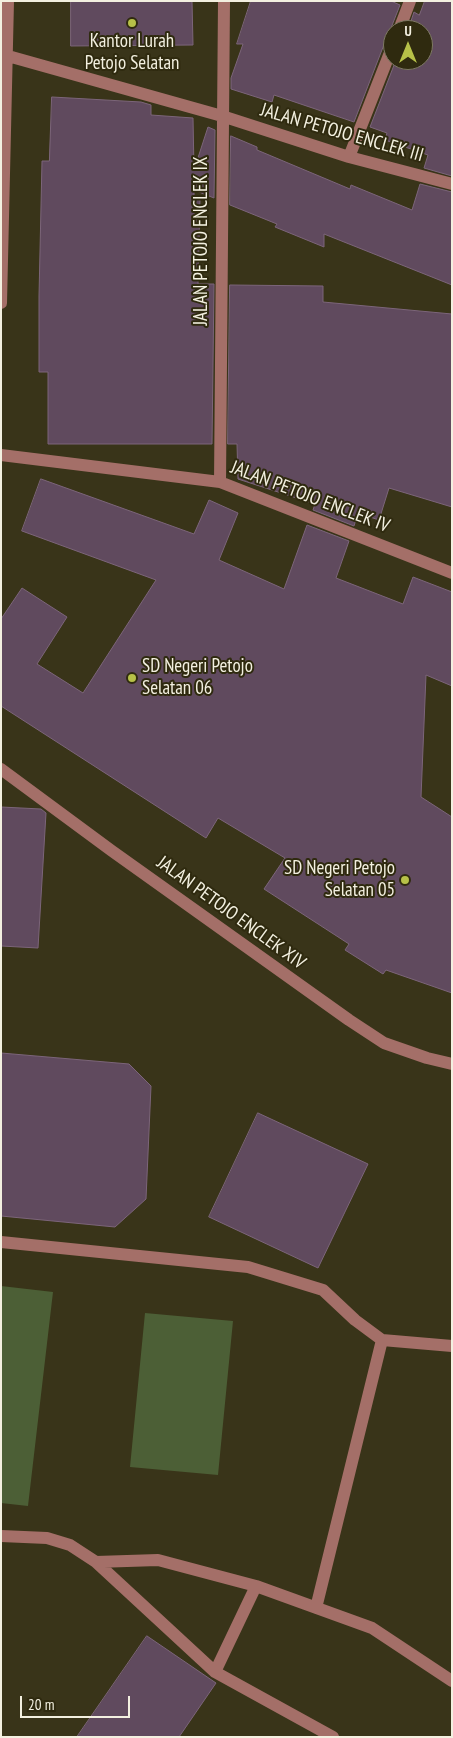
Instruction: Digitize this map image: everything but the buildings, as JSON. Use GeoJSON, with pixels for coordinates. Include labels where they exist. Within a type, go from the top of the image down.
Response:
{"type":"FeatureCollection","features":[{"type":"Feature","properties":{"kind":"street"},"geometry":{"type":"LineString","coordinates":[[1,303],[3,54],[8,1]]}},
{"type":"Feature","properties":{"kind":"street","name":"JALAN PETOJO ENCLEK IX"},"geometry":{"type":"LineString","coordinates":[[220,482],[224,1]]}},
{"type":"Feature","properties":{"kind":"street"},"geometry":{"type":"LineString","coordinates":[[403,20],[410,1]]}},
{"type":"Feature","properties":{"kind":"street","name":"JALAN PETOJO ENCLEK III"},"geometry":{"type":"LineString","coordinates":[[3,54],[222,116],[349,158],[452,184]]}},
{"type":"Feature","properties":{"kind":"street"},"geometry":{"type":"LineString","coordinates":[[349,158],[383,70]]}},
{"type":"Feature","properties":{"kind":"street","name":"JALAN PETOJO ENCLEK IV"},"geometry":{"type":"LineString","coordinates":[[1,455],[220,482],[452,573]]}},
{"type":"Feature","properties":{"kind":"street","name":"JALAN PETOJO ENCLEK XIV"},"geometry":{"type":"LineString","coordinates":[[1,769],[120,856],[384,1043],[427,1058],[452,1064]]}},
{"type":"Feature","properties":{"kind":"street"},"geometry":{"type":"LineString","coordinates":[[1,1242],[248,1267],[323,1290],[355,1320],[382,1340],[452,1346]]}},
{"type":"Feature","properties":{"kind":"street"},"geometry":{"type":"LineString","coordinates":[[316,1608],[382,1340]]}},
{"type":"Feature","properties":{"kind":"street"},"geometry":{"type":"LineString","coordinates":[[1,1536],[47,1538],[70,1545],[96,1562],[215,1672],[333,1737]]}},
{"type":"Feature","properties":{"kind":"street"},"geometry":{"type":"LineString","coordinates":[[96,1562],[158,1560],[256,1586],[372,1628],[452,1681]]}},
{"type":"Feature","properties":{"kind":"street"},"geometry":{"type":"LineString","coordinates":[[215,1672],[256,1586]]}},
{"type":"Feature","properties":{"kind":"green space"},"geometry":{"type":"Polygon","coordinates":[[[1,1286],[53,1292],[28,1506],[1,1503],[1,1286]]]}},
{"type":"Feature","properties":{"kind":"green space"},"geometry":{"type":"Polygon","coordinates":[[[145,1313],[233,1321],[218,1475],[130,1467],[145,1313]]]}},
{"type":"Feature","properties":{"kind":"place","name":"Kantor Lurah Petojo Selatan"},"geometry":{"type":"Point","coordinates":[132,23]}},
{"type":"Feature","properties":{"kind":"place","name":"SD Negeri Petojo Selatan 06"},"geometry":{"type":"Point","coordinates":[132,678]}},
{"type":"Feature","properties":{"kind":"place","name":"SD Negeri Petojo Selatan 05"},"geometry":{"type":"Point","coordinates":[405,880]}}]}
